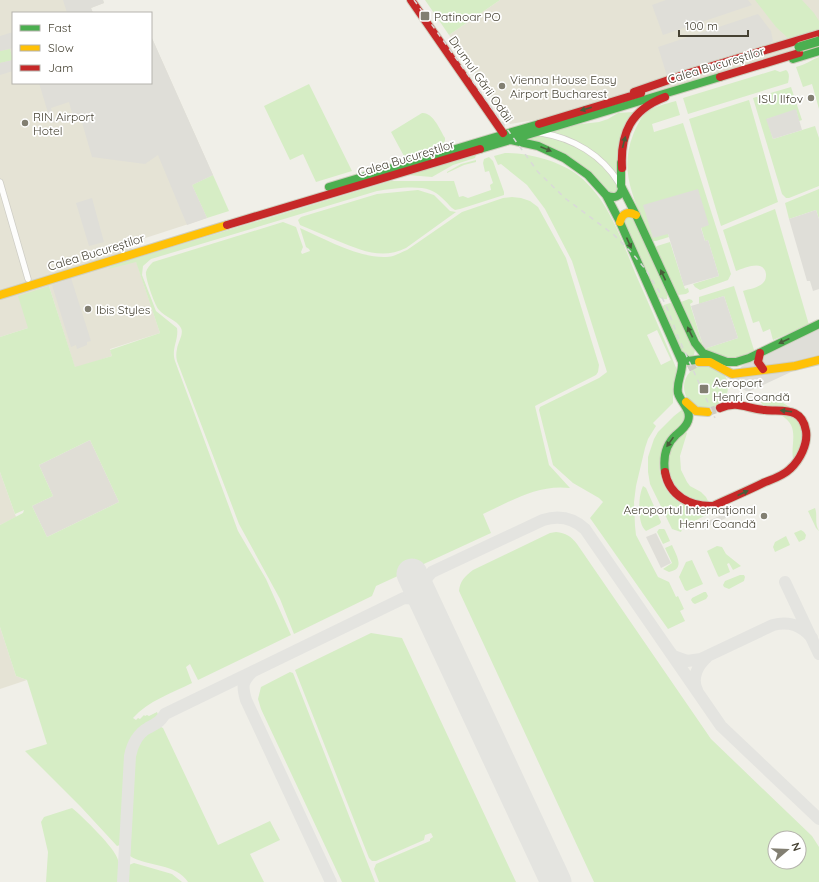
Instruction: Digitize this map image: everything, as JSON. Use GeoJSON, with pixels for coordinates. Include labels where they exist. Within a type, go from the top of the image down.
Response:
{"type":"FeatureCollection","features":[{"type":"Feature","properties":{"kind":"main road","name":"Drumul Gării Odăii"},"geometry":{"type":"LineString","coordinates":[[410,0],[506,136]]}},
{"type":"Feature","properties":{"kind":"main road"},"geometry":{"type":"LineString","coordinates":[[624,101],[633,93],[686,74],[819,34]]}},
{"type":"Feature","properties":{"kind":"main road"},"geometry":{"type":"LineString","coordinates":[[801,40],[805,41],[809,47],[806,55]]}},
{"type":"Feature","properties":{"kind":"main road","name":"Calea Bucureștilor"},"geometry":{"type":"LineString","coordinates":[[702,79],[819,41]]}},
{"type":"Feature","properties":{"kind":"main road","name":"Calea Bucureștilor"},"geometry":{"type":"LineString","coordinates":[[0,288],[624,101],[819,47]]}},
{"type":"Feature","properties":{"kind":"main road"},"geometry":{"type":"LineString","coordinates":[[624,101],[636,104],[819,51]]}},
{"type":"Feature","properties":{"kind":"main road"},"geometry":{"type":"LineString","coordinates":[[678,93],[655,101],[643,108],[637,114],[625,135],[621,163],[623,189],[695,343],[701,351],[732,363],[744,360],[819,324]]}},
{"type":"Feature","properties":{"kind":"main road","name":"Calea Bucureștilor"},"geometry":{"type":"LineString","coordinates":[[0,295],[506,136],[535,132],[624,101]]}},
{"type":"Feature","properties":{"kind":"main road"},"geometry":{"type":"LineString","coordinates":[[506,136],[546,149],[570,161],[583,171],[606,195],[620,222],[678,353],[682,366],[678,390],[690,418],[687,426],[673,437],[668,444],[664,453],[663,465],[668,482],[680,499],[699,506],[708,507],[719,504],[789,471],[797,463],[805,448],[807,437],[805,423],[794,413],[786,410],[762,410],[736,403],[720,408]]}},
{"type":"Feature","properties":{"kind":"main road"},"geometry":{"type":"LineString","coordinates":[[606,195],[612,198],[617,197],[623,189]]}},
{"type":"Feature","properties":{"kind":"main road"},"geometry":{"type":"LineString","coordinates":[[620,222],[621,217],[625,213],[631,212],[636,215]]}},
{"type":"Feature","properties":{"kind":"main road"},"geometry":{"type":"LineString","coordinates":[[760,352],[758,362],[763,369]]}},
{"type":"Feature","properties":{"kind":"main road"},"geometry":{"type":"LineString","coordinates":[[678,353],[683,360],[687,362],[711,359],[739,372]]}},
{"type":"Feature","properties":{"kind":"main road"},"geometry":{"type":"LineString","coordinates":[[699,362],[713,363],[729,373],[795,366],[819,360]]}},
{"type":"Feature","properties":{"kind":"main road"},"geometry":{"type":"LineString","coordinates":[[688,368],[681,382],[683,395],[692,408],[699,412],[708,412]]}},
{"type":"Feature","properties":{"kind":"street"},"geometry":{"type":"LineString","coordinates":[[535,132],[561,137],[583,148],[604,164],[614,174],[623,189]]}},
{"type":"Feature","properties":{"kind":"street"},"geometry":{"type":"LineString","coordinates":[[0,182],[28,279]]}},
{"type":"Feature","properties":{"kind":"shaded area"},"geometry":{"type":"Polygon","coordinates":[[[0,0],[103,0],[104,3],[91,8],[93,12],[12,12],[12,84],[152,84],[152,38],[213,175],[192,185],[207,218],[130,243],[160,333],[110,349],[112,356],[75,368],[49,286],[28,328],[0,337],[0,0]]]}},
{"type":"Feature","properties":{"kind":"shaded area"},"geometry":{"type":"Polygon","coordinates":[[[63,0],[103,0],[104,3],[91,8],[93,12],[67,12],[63,0]]]}},
{"type":"Feature","properties":{"kind":"shaded area"},"geometry":{"type":"Polygon","coordinates":[[[500,0],[819,0],[819,51],[625,105],[510,124],[449,35],[500,0]]]}},
{"type":"Feature","properties":{"kind":"shaded area"},"geometry":{"type":"Polygon","coordinates":[[[666,0],[748,0],[752,5],[663,35],[652,5],[666,0]]]}},
{"type":"Feature","properties":{"kind":"shaded area"},"geometry":{"type":"Polygon","coordinates":[[[758,14],[771,31],[773,41],[769,44],[667,76],[658,47],[758,14]]]}},
{"type":"Feature","properties":{"kind":"shaded area"},"geometry":{"type":"Polygon","coordinates":[[[12,32],[12,48],[0,51],[0,36],[12,32]]]}},
{"type":"Feature","properties":{"kind":"shaded area"},"geometry":{"type":"Polygon","coordinates":[[[152,38],[213,175],[192,185],[207,218],[187,225],[158,155],[145,164],[92,157],[81,119],[74,120],[69,102],[51,108],[55,122],[51,123],[39,84],[152,84],[152,38]]]}},
{"type":"Feature","properties":{"kind":"shaded area"},"geometry":{"type":"Polygon","coordinates":[[[12,60],[12,71],[0,75],[0,63],[12,60]]]}},
{"type":"Feature","properties":{"kind":"shaded area"},"geometry":{"type":"Polygon","coordinates":[[[796,109],[802,130],[773,139],[766,119],[796,109]]]}},
{"type":"Feature","properties":{"kind":"shaded area"},"geometry":{"type":"Polygon","coordinates":[[[698,189],[709,225],[701,228],[705,241],[708,240],[719,276],[684,286],[668,234],[653,238],[643,205],[698,189]]]}},
{"type":"Feature","properties":{"kind":"shaded area"},"geometry":{"type":"Polygon","coordinates":[[[92,198],[104,242],[89,246],[76,203],[92,198]]]}},
{"type":"Feature","properties":{"kind":"shaded area"},"geometry":{"type":"Polygon","coordinates":[[[816,210],[819,219],[819,289],[813,291],[810,281],[807,281],[789,219],[816,210]]]}},
{"type":"Feature","properties":{"kind":"shaded area"},"geometry":{"type":"Polygon","coordinates":[[[71,278],[91,341],[87,342],[87,345],[77,349],[76,345],[71,347],[52,285],[71,278]]]}},
{"type":"Feature","properties":{"kind":"shaded area"},"geometry":{"type":"Polygon","coordinates":[[[724,296],[738,338],[704,349],[691,306],[724,296]]]}},
{"type":"Feature","properties":{"kind":"shaded area"},"geometry":{"type":"Polygon","coordinates":[[[819,329],[819,359],[750,391],[746,391],[738,386],[735,377],[736,373],[742,366],[819,329]]]}},
{"type":"Feature","properties":{"kind":"shaded area"},"geometry":{"type":"Polygon","coordinates":[[[90,440],[119,502],[47,537],[32,506],[53,496],[39,465],[90,440]]]}},
{"type":"Feature","properties":{"kind":"shaded area"},"geometry":{"type":"Polygon","coordinates":[[[0,472],[16,517],[0,525],[0,472]]]}},
{"type":"Feature","properties":{"kind":"shaded area"},"geometry":{"type":"Polygon","coordinates":[[[724,514],[726,518],[701,529],[699,525],[724,514]]]}},
{"type":"Feature","properties":{"kind":"shaded area"},"geometry":{"type":"Polygon","coordinates":[[[656,533],[671,563],[661,568],[646,537],[656,533]]]}},
{"type":"Feature","properties":{"kind":"shaded area"},"geometry":{"type":"Polygon","coordinates":[[[0,627],[16,676],[27,680],[0,689],[0,627]]]}},
{"type":"Feature","properties":{"kind":"green space"},"geometry":{"type":"Polygon","coordinates":[[[425,0],[500,0],[449,35],[425,0]]]}},
{"type":"Feature","properties":{"kind":"green space"},"geometry":{"type":"Polygon","coordinates":[[[755,0],[802,0],[819,21],[819,32],[789,39],[776,27],[755,0]]]}},
{"type":"Feature","properties":{"kind":"green space"},"geometry":{"type":"Polygon","coordinates":[[[10,49],[12,60],[0,63],[0,51],[10,49]]]}},
{"type":"Feature","properties":{"kind":"green space"},"geometry":{"type":"Polygon","coordinates":[[[819,57],[819,109],[812,84],[803,87],[796,67],[819,57]]]}},
{"type":"Feature","properties":{"kind":"green space"},"geometry":{"type":"Polygon","coordinates":[[[775,70],[780,72],[787,71],[789,76],[788,83],[688,114],[683,98],[775,70]]]}},
{"type":"Feature","properties":{"kind":"green space"},"geometry":{"type":"Polygon","coordinates":[[[309,84],[352,171],[316,182],[303,154],[290,160],[264,106],[309,84]]]}},
{"type":"Feature","properties":{"kind":"green space"},"geometry":{"type":"Polygon","coordinates":[[[791,87],[802,120],[799,121],[796,110],[767,119],[773,139],[815,126],[819,138],[819,186],[786,198],[782,194],[753,98],[791,87]]]}},
{"type":"Feature","properties":{"kind":"green space"},"geometry":{"type":"Polygon","coordinates":[[[749,100],[778,202],[721,226],[689,119],[749,100]]]}},
{"type":"Feature","properties":{"kind":"green space"},"geometry":{"type":"Polygon","coordinates":[[[676,101],[680,115],[652,124],[654,132],[683,123],[731,274],[728,280],[700,290],[693,284],[719,276],[708,240],[705,241],[701,227],[709,225],[668,234],[669,237],[652,241],[634,198],[628,178],[627,168],[629,146],[639,121],[648,111],[676,101]]]}},
{"type":"Feature","properties":{"kind":"green space"},"geometry":{"type":"Polygon","coordinates":[[[633,112],[620,143],[616,174],[599,158],[546,133],[573,125],[599,122],[618,113],[633,112]]]}},
{"type":"Feature","properties":{"kind":"green space"},"geometry":{"type":"Polygon","coordinates":[[[422,113],[426,113],[433,118],[445,138],[445,141],[439,148],[405,158],[391,132],[422,113]]]}},
{"type":"Feature","properties":{"kind":"green space"},"geometry":{"type":"Polygon","coordinates":[[[536,136],[563,141],[588,154],[606,169],[617,185],[619,192],[612,197],[598,181],[525,139],[536,136]]]}},
{"type":"Feature","properties":{"kind":"green space"},"geometry":{"type":"Polygon","coordinates":[[[505,153],[524,154],[554,162],[579,176],[599,197],[620,235],[677,370],[673,387],[673,403],[653,423],[656,426],[648,439],[645,448],[636,486],[634,502],[636,535],[658,577],[669,582],[684,609],[680,611],[685,621],[668,629],[590,518],[603,502],[599,498],[573,483],[553,465],[539,410],[540,407],[599,378],[607,372],[572,261],[545,209],[527,185],[501,164],[498,165],[494,156],[505,153]],[[657,330],[647,335],[661,365],[671,360],[657,330]]]}},
{"type":"Feature","properties":{"kind":"green space"},"geometry":{"type":"Polygon","coordinates":[[[476,155],[475,158],[453,165],[432,177],[408,175],[476,155]]]}},
{"type":"Feature","properties":{"kind":"green space"},"geometry":{"type":"Polygon","coordinates":[[[489,157],[493,161],[504,195],[455,210],[436,193],[430,190],[404,188],[377,191],[151,259],[143,266],[142,275],[156,311],[177,328],[174,352],[175,361],[238,531],[266,579],[291,635],[198,680],[190,664],[186,667],[192,683],[153,702],[133,718],[136,720],[138,718],[140,719],[144,715],[149,716],[157,712],[159,717],[157,721],[144,728],[139,733],[129,750],[125,811],[122,812],[120,845],[117,846],[81,807],[25,751],[47,744],[27,680],[16,676],[0,627],[0,525],[23,513],[24,510],[15,514],[0,472],[0,337],[28,328],[18,296],[49,286],[75,367],[112,356],[110,350],[160,333],[136,262],[108,269],[113,265],[391,181],[454,181],[459,197],[463,196],[468,198],[491,190],[490,185],[493,183],[489,171],[485,172],[483,163],[484,159],[489,157]],[[90,440],[39,465],[53,496],[32,506],[47,537],[119,502],[90,440]]]}},
{"type":"Feature","properties":{"kind":"green space"},"geometry":{"type":"Polygon","coordinates":[[[476,160],[476,162],[464,165],[447,173],[461,164],[476,160]]]}},
{"type":"Feature","properties":{"kind":"green space"},"geometry":{"type":"Polygon","coordinates":[[[213,175],[229,211],[207,218],[192,185],[213,175]]]}},
{"type":"Feature","properties":{"kind":"green space"},"geometry":{"type":"Polygon","coordinates":[[[819,189],[819,219],[816,210],[789,219],[785,203],[819,189]]]}},
{"type":"Feature","properties":{"kind":"green space"},"geometry":{"type":"Polygon","coordinates":[[[418,190],[434,195],[450,211],[456,212],[406,248],[397,252],[380,253],[363,250],[300,225],[298,220],[301,217],[377,194],[418,190]]]}},
{"type":"Feature","properties":{"kind":"green space"},"geometry":{"type":"Polygon","coordinates":[[[512,197],[530,201],[538,207],[566,258],[599,365],[596,375],[535,406],[549,465],[570,488],[558,487],[536,491],[514,499],[483,514],[491,533],[376,586],[372,596],[294,634],[280,599],[239,524],[177,361],[176,352],[182,330],[177,323],[157,307],[147,280],[147,269],[153,262],[283,222],[296,227],[303,247],[301,252],[302,254],[310,251],[306,247],[300,228],[353,251],[386,257],[396,255],[407,250],[462,212],[503,198],[512,197]]]}},
{"type":"Feature","properties":{"kind":"green space"},"geometry":{"type":"Polygon","coordinates":[[[775,209],[809,325],[773,340],[770,329],[763,332],[759,321],[753,323],[743,291],[761,285],[765,281],[765,269],[754,266],[736,271],[723,230],[775,209]]]}},
{"type":"Feature","properties":{"kind":"green space"},"geometry":{"type":"Polygon","coordinates":[[[628,215],[633,217],[668,293],[667,299],[656,295],[624,226],[623,218],[628,215]]]}},
{"type":"Feature","properties":{"kind":"green space"},"geometry":{"type":"Polygon","coordinates":[[[670,242],[685,289],[688,288],[689,292],[686,294],[678,295],[655,248],[670,242]]]}},
{"type":"Feature","properties":{"kind":"green space"},"geometry":{"type":"Polygon","coordinates":[[[734,286],[754,350],[730,360],[711,354],[704,349],[738,338],[724,296],[699,304],[699,297],[734,286]]]}},
{"type":"Feature","properties":{"kind":"green space"},"geometry":{"type":"Polygon","coordinates":[[[689,299],[693,302],[690,304],[704,349],[681,302],[689,299]]]}},
{"type":"Feature","properties":{"kind":"green space"},"geometry":{"type":"Polygon","coordinates":[[[670,303],[675,305],[695,350],[694,355],[688,359],[684,358],[662,308],[664,305],[670,303]]]}},
{"type":"Feature","properties":{"kind":"green space"},"geometry":{"type":"Polygon","coordinates":[[[706,365],[718,369],[724,375],[728,387],[724,399],[718,405],[706,409],[694,405],[688,399],[684,387],[688,375],[694,369],[706,365]]]}},
{"type":"Feature","properties":{"kind":"green space"},"geometry":{"type":"Polygon","coordinates":[[[762,398],[783,403],[788,406],[797,416],[800,422],[802,440],[800,450],[795,460],[793,459],[793,433],[791,425],[784,417],[762,404],[760,400],[762,398]]]}},
{"type":"Feature","properties":{"kind":"green space"},"geometry":{"type":"Polygon","coordinates":[[[683,409],[685,410],[684,423],[669,437],[661,453],[659,466],[661,477],[665,488],[673,497],[682,504],[694,509],[708,511],[708,514],[683,527],[681,532],[672,529],[650,484],[648,457],[658,432],[683,409]]]}},
{"type":"Feature","properties":{"kind":"green space"},"geometry":{"type":"Polygon","coordinates":[[[682,433],[687,433],[680,456],[681,470],[690,486],[701,492],[706,497],[707,502],[699,502],[686,497],[676,488],[669,475],[666,459],[668,450],[682,433]]]}},
{"type":"Feature","properties":{"kind":"green space"},"geometry":{"type":"Polygon","coordinates":[[[643,486],[646,488],[661,522],[660,524],[646,531],[641,522],[639,510],[640,496],[643,486]]]}},
{"type":"Feature","properties":{"kind":"green space"},"geometry":{"type":"Polygon","coordinates":[[[815,508],[817,525],[819,531],[808,511],[815,508]]]}},
{"type":"Feature","properties":{"kind":"green space"},"geometry":{"type":"Polygon","coordinates":[[[659,529],[665,530],[670,541],[663,544],[657,532],[659,529]]]}},
{"type":"Feature","properties":{"kind":"green space"},"geometry":{"type":"Polygon","coordinates":[[[801,530],[806,535],[805,539],[799,542],[794,533],[801,530]]]}},
{"type":"Feature","properties":{"kind":"green space"},"geometry":{"type":"Polygon","coordinates":[[[550,533],[563,533],[575,541],[711,739],[806,830],[767,830],[767,870],[807,870],[807,831],[819,847],[819,882],[594,882],[459,591],[460,584],[463,579],[473,570],[550,533]]]}},
{"type":"Feature","properties":{"kind":"green space"},"geometry":{"type":"Polygon","coordinates":[[[786,536],[790,545],[775,552],[773,547],[775,542],[786,536]]]}},
{"type":"Feature","properties":{"kind":"green space"},"geometry":{"type":"Polygon","coordinates":[[[672,545],[677,557],[678,565],[677,568],[669,572],[663,569],[672,563],[665,548],[672,545]]]}},
{"type":"Feature","properties":{"kind":"green space"},"geometry":{"type":"Polygon","coordinates":[[[717,546],[722,547],[726,554],[741,566],[733,570],[729,563],[727,564],[730,572],[719,577],[707,551],[717,546]]]}},
{"type":"Feature","properties":{"kind":"green space"},"geometry":{"type":"Polygon","coordinates":[[[692,560],[703,584],[687,591],[685,590],[679,577],[686,562],[692,560]]]}},
{"type":"Feature","properties":{"kind":"green space"},"geometry":{"type":"Polygon","coordinates":[[[740,575],[744,575],[744,581],[729,589],[724,587],[723,585],[725,581],[740,575]]]}},
{"type":"Feature","properties":{"kind":"green space"},"geometry":{"type":"Polygon","coordinates":[[[706,592],[708,596],[706,599],[695,604],[693,603],[691,600],[692,598],[706,592]]]}},
{"type":"Feature","properties":{"kind":"green space"},"geometry":{"type":"Polygon","coordinates":[[[371,633],[402,638],[516,882],[379,882],[374,869],[376,864],[430,841],[433,837],[431,833],[425,835],[424,840],[376,861],[372,861],[369,858],[295,670],[371,633]]]}},
{"type":"Feature","properties":{"kind":"green space"},"geometry":{"type":"Polygon","coordinates":[[[290,672],[293,673],[375,882],[342,882],[261,709],[258,699],[261,687],[290,672]]]}},
{"type":"Feature","properties":{"kind":"green space"},"geometry":{"type":"Polygon","coordinates":[[[159,726],[163,728],[218,845],[270,821],[280,840],[250,854],[264,882],[188,882],[176,871],[130,856],[132,812],[129,811],[134,752],[143,735],[150,729],[159,726]]]}},
{"type":"Feature","properties":{"kind":"green space"},"geometry":{"type":"Polygon","coordinates":[[[72,808],[98,833],[116,855],[119,865],[118,882],[46,882],[48,852],[41,822],[44,817],[72,808]]]}},
{"type":"Feature","properties":{"kind":"green space"},"geometry":{"type":"Polygon","coordinates":[[[134,863],[172,874],[182,882],[128,882],[129,865],[134,863]]]}},
{"type":"Feature","properties":{"kind":"taxiway"},"geometry":{"type":"LineString","coordinates":[[427,606],[423,588],[425,581],[432,572],[543,520],[549,518],[566,518],[576,522],[585,529],[721,726],[819,819]]}},
{"type":"Feature","properties":{"kind":"taxiway"},"geometry":{"type":"LineString","coordinates":[[785,582],[819,654]]}},
{"type":"Feature","properties":{"kind":"taxiway"},"geometry":{"type":"LineString","coordinates":[[123,882],[130,756],[138,736],[144,730],[161,720],[165,714],[404,598],[417,599],[427,606]]}},
{"type":"Feature","properties":{"kind":"taxiway"},"geometry":{"type":"LineString","coordinates":[[671,653],[673,656],[687,661],[701,659],[773,625],[779,624],[789,624],[799,627],[812,638]]}},
{"type":"Feature","properties":{"kind":"taxiway"},"geometry":{"type":"LineString","coordinates":[[697,690],[695,685],[696,672],[707,657]]}},
{"type":"Feature","properties":{"kind":"taxiway"},"geometry":{"type":"LineString","coordinates":[[252,672],[244,684],[246,700],[331,882]]}},
{"type":"Feature","properties":{"kind":"runway"},"geometry":{"type":"LineString","coordinates":[[412,574],[556,882]]}},
{"type":"Feature","properties":{"kind":"tunnel"},"geometry":{"type":"LineString","coordinates":[[688,368],[699,362]]}},
{"type":"Feature","properties":{"kind":"tunnel"},"geometry":{"type":"LineString","coordinates":[[708,412],[720,408]]}},
{"type":"Feature","properties":{"kind":"railway"},"geometry":{"type":"LineString","coordinates":[[414,0],[538,172],[566,199],[613,234],[646,270],[659,291],[668,310],[678,337],[715,418]]}},
{"type":"Feature","properties":{"kind":"traffic: fast"},"geometry":{"type":"LineString","coordinates":[[799,47],[819,41]]}},
{"type":"Feature","properties":{"kind":"traffic: fast"},"geometry":{"type":"LineString","coordinates":[[793,59],[819,51]]}},
{"type":"Feature","properties":{"kind":"traffic: fast"},"geometry":{"type":"LineString","coordinates":[[480,149],[720,77]]}},
{"type":"Feature","properties":{"kind":"traffic: fast"},"geometry":{"type":"LineString","coordinates":[[329,187],[539,124]]}},
{"type":"Feature","properties":{"kind":"traffic: fast"},"geometry":{"type":"LineString","coordinates":[[511,140],[538,146],[564,158],[588,175],[606,195],[619,220],[682,362],[678,393],[689,413],[689,417],[686,425],[672,439],[667,447],[664,462],[665,472]]}},
{"type":"Feature","properties":{"kind":"traffic: fast"},"geometry":{"type":"LineString","coordinates":[[621,163],[621,186],[636,215],[695,343],[703,353],[727,362],[736,362],[749,358],[819,324]]}},
{"type":"Feature","properties":{"kind":"traffic: fast"},"geometry":{"type":"LineString","coordinates":[[606,195],[612,197],[617,196],[622,188]]}},
{"type":"Feature","properties":{"kind":"traffic: fast"},"geometry":{"type":"LineString","coordinates":[[680,355],[688,361],[703,359]]}},
{"type":"Feature","properties":{"kind":"traffic: slow"},"geometry":{"type":"LineString","coordinates":[[620,222],[622,217],[628,213],[636,215]]}},
{"type":"Feature","properties":{"kind":"traffic: slow"},"geometry":{"type":"LineString","coordinates":[[0,295],[227,225]]}},
{"type":"Feature","properties":{"kind":"traffic: slow"},"geometry":{"type":"LineString","coordinates":[[699,362],[710,362],[732,374],[795,366],[819,360]]}},
{"type":"Feature","properties":{"kind":"traffic: slow"},"geometry":{"type":"LineString","coordinates":[[686,402],[696,411],[708,412]]}},
{"type":"Feature","properties":{"kind":"traffic: jam"},"geometry":{"type":"LineString","coordinates":[[411,0],[503,133]]}},
{"type":"Feature","properties":{"kind":"traffic: jam"},"geometry":{"type":"LineString","coordinates":[[634,92],[686,74],[819,34]]}},
{"type":"Feature","properties":{"kind":"traffic: jam"},"geometry":{"type":"LineString","coordinates":[[720,77],[799,53]]}},
{"type":"Feature","properties":{"kind":"traffic: jam"},"geometry":{"type":"LineString","coordinates":[[539,124],[641,93]]}},
{"type":"Feature","properties":{"kind":"traffic: jam"},"geometry":{"type":"LineString","coordinates":[[622,168],[623,144],[630,124],[636,116],[653,102],[665,97]]}},
{"type":"Feature","properties":{"kind":"traffic: jam"},"geometry":{"type":"LineString","coordinates":[[227,225],[480,149]]}},
{"type":"Feature","properties":{"kind":"traffic: jam"},"geometry":{"type":"LineString","coordinates":[[760,353],[758,362],[763,369]]}},
{"type":"Feature","properties":{"kind":"traffic: jam"},"geometry":{"type":"LineString","coordinates":[[665,472],[667,480],[676,494],[689,502],[705,506],[713,506],[781,475],[790,469],[797,461],[806,441],[806,431],[804,423],[796,414],[737,405],[720,408]]}},
{"type":"Feature","properties":{"kind":"place","name":"Patinoar PO"},"geometry":{"type":"Point","coordinates":[425,16]}},
{"type":"Feature","properties":{"kind":"place","name":"Vienna House Easy Airport Bucharest"},"geometry":{"type":"Point","coordinates":[502,86]}},
{"type":"Feature","properties":{"kind":"place","name":"ISU Ilfov"},"geometry":{"type":"Point","coordinates":[811,98]}},
{"type":"Feature","properties":{"kind":"place","name":"RIN Airport Hotel"},"geometry":{"type":"Point","coordinates":[25,123]}},
{"type":"Feature","properties":{"kind":"place","name":"Ibis Styles"},"geometry":{"type":"Point","coordinates":[88,309]}},
{"type":"Feature","properties":{"kind":"place","name":"Aeroport Henri Coandă"},"geometry":{"type":"Point","coordinates":[704,389]}},
{"type":"Feature","properties":{"kind":"place","name":"Aeroportul Internațional Henri Coandă"},"geometry":{"type":"Point","coordinates":[764,516]}}]}
